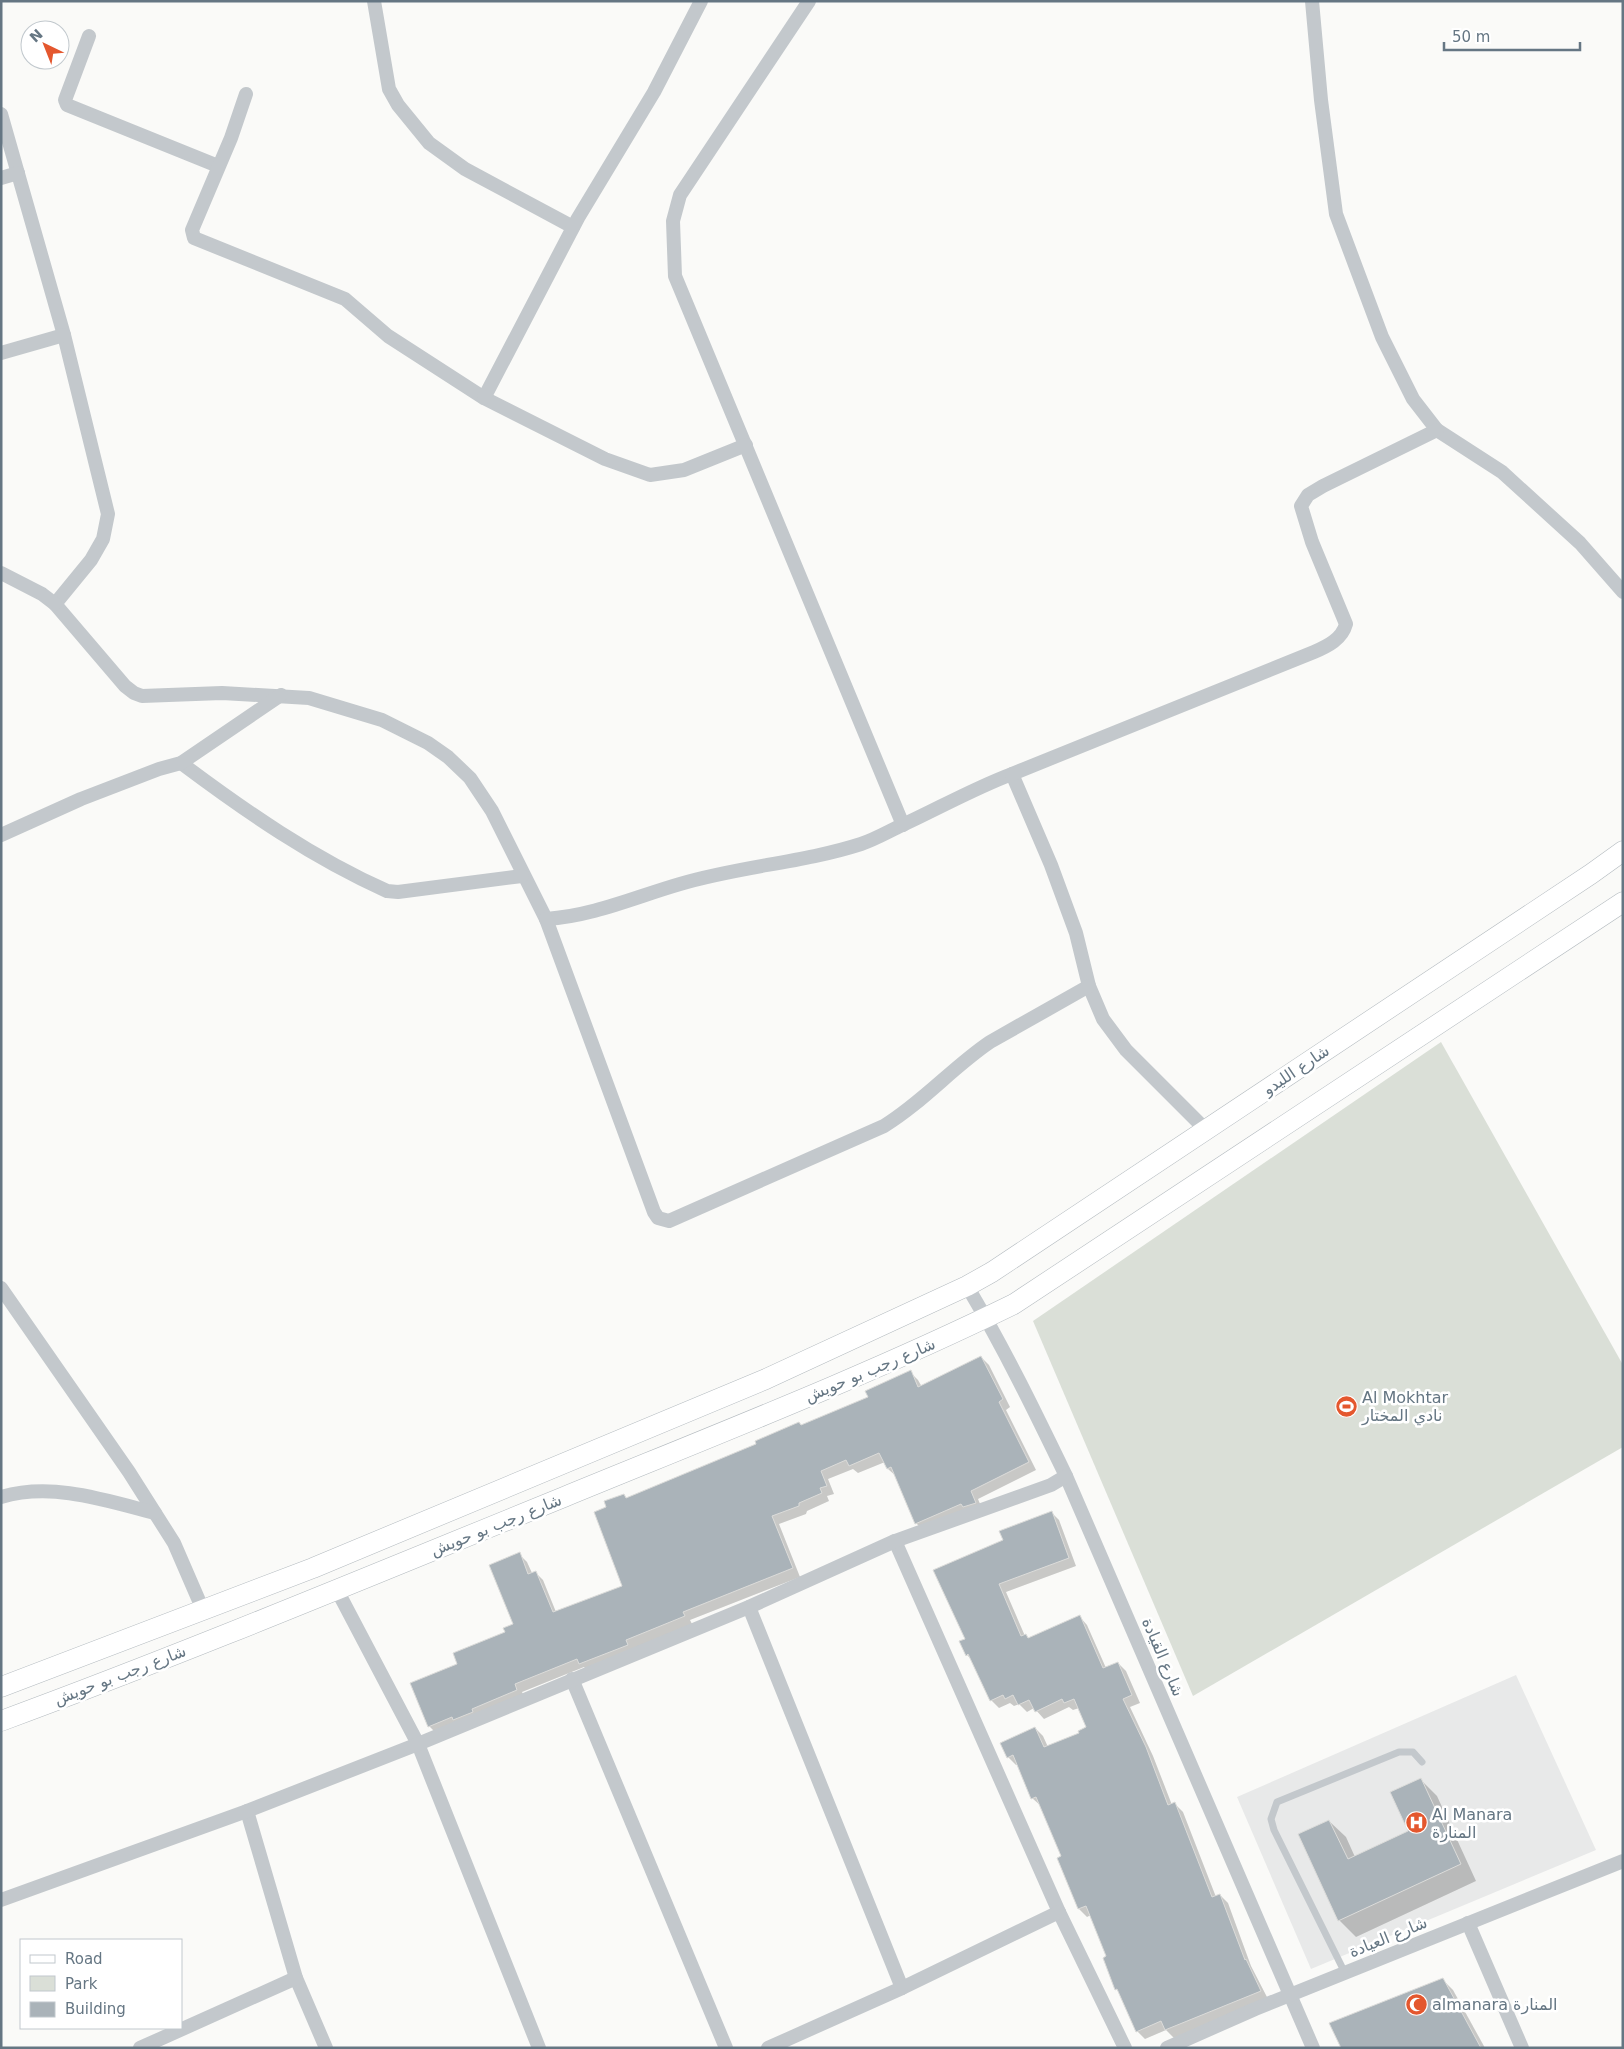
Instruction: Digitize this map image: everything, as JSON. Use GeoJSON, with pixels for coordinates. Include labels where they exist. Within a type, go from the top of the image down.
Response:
{"type":"FeatureCollection","features":[{"type":"Feature","properties":{"kind":"main road","name":"شارع الليدو"},"geometry":{"type":"LineString","coordinates":[[967,1286],[992,1272],[1623,851]]}},
{"type":"Feature","properties":{"kind":"main road"},"geometry":{"type":"LineString","coordinates":[[986,1318],[1014,1304],[1623,902]]}},
{"type":"Feature","properties":{"kind":"main road","name":"شارع رجب بو حويش"},"geometry":{"type":"LineString","coordinates":[[1,1687],[313,1568],[757,1383],[967,1286]]}},
{"type":"Feature","properties":{"kind":"main road","name":"شارع رجب بو حويش"},"geometry":{"type":"LineString","coordinates":[[1,1721],[337,1590],[811,1396],[986,1318]]}},
{"type":"Feature","properties":{"kind":"street"},"geometry":{"type":"LineString","coordinates":[[374,1],[389,89],[398,104],[429,143],[465,169],[573,227]]}},
{"type":"Feature","properties":{"kind":"street"},"geometry":{"type":"LineString","coordinates":[[484,398],[573,227],[654,92],[701,1]]}},
{"type":"Feature","properties":{"kind":"street"},"geometry":{"type":"LineString","coordinates":[[809,1],[680,195],[672,221],[675,276],[903,825]]}},
{"type":"Feature","properties":{"kind":"street"},"geometry":{"type":"LineString","coordinates":[[1312,1],[1321,100],[1336,214],[1382,337],[1413,399],[1437,430],[1502,472],[1580,543],[1623,592]]}},
{"type":"Feature","properties":{"kind":"street"},"geometry":{"type":"LineString","coordinates":[[89,36],[65,100],[66,103],[218,166]]}},
{"type":"Feature","properties":{"kind":"street"},"geometry":{"type":"LineString","coordinates":[[246,94],[192,230],[194,238],[345,299],[388,336],[484,398],[605,459],[650,475],[684,470],[746,445]]}},
{"type":"Feature","properties":{"kind":"street"},"geometry":{"type":"LineString","coordinates":[[1,114],[64,335],[108,514],[103,538],[91,560],[55,604]]}},
{"type":"Feature","properties":{"kind":"street"},"geometry":{"type":"LineString","coordinates":[[1,178],[18,173]]}},
{"type":"Feature","properties":{"kind":"street"},"geometry":{"type":"LineString","coordinates":[[1,353],[64,335]]}},
{"type":"Feature","properties":{"kind":"street"},"geometry":{"type":"LineString","coordinates":[[546,919],[594,912],[708,876],[800,860],[862,844],[994,781],[1314,652],[1337,639],[1343,632],[1346,624],[1312,542],[1301,506],[1308,496],[1323,486],[1437,430]]}},
{"type":"Feature","properties":{"kind":"street"},"geometry":{"type":"LineString","coordinates":[[1,573],[42,594],[55,604],[125,686],[134,693],[142,696],[222,693],[309,698],[382,720],[428,744],[448,757],[470,778],[492,811],[522,876],[546,919],[654,1212],[658,1218],[669,1222],[884,1126],[903,1114],[975,1052],[1089,986]]}},
{"type":"Feature","properties":{"kind":"street"},"geometry":{"type":"LineString","coordinates":[[1,835],[82,799],[159,769],[180,763],[281,695]]}},
{"type":"Feature","properties":{"kind":"street"},"geometry":{"type":"LineString","coordinates":[[180,763],[248,813],[324,858],[387,891],[398,892],[522,876]]}},
{"type":"Feature","properties":{"kind":"street"},"geometry":{"type":"LineString","coordinates":[[1012,774],[1051,865],[1076,933],[1089,986],[1104,1019],[1126,1050],[1206,1130]]}},
{"type":"Feature","properties":{"kind":"street","name":"شارع القيادة"},"geometry":{"type":"LineString","coordinates":[[967,1286],[1030,1401],[1066,1476],[1313,2048]]}},
{"type":"Feature","properties":{"kind":"street"},"geometry":{"type":"LineString","coordinates":[[1,1288],[129,1472],[174,1543],[202,1610]]}},
{"type":"Feature","properties":{"kind":"street"},"geometry":{"type":"LineString","coordinates":[[1,1900],[247,1812],[418,1744],[749,1607],[895,1541],[1051,1485],[1066,1476]]}},
{"type":"Feature","properties":{"kind":"street"},"geometry":{"type":"LineString","coordinates":[[1,1497],[34,1490],[54,1491],[101,1499],[155,1513]]}},
{"type":"Feature","properties":{"kind":"street"},"geometry":{"type":"LineString","coordinates":[[895,1541],[1060,1912],[1125,2048]]}},
{"type":"Feature","properties":{"kind":"street"},"geometry":{"type":"LineString","coordinates":[[337,1590],[418,1744],[538,2048]]}},
{"type":"Feature","properties":{"kind":"street"},"geometry":{"type":"LineString","coordinates":[[749,1607],[902,1988]]}},
{"type":"Feature","properties":{"kind":"street"},"geometry":{"type":"LineString","coordinates":[[572,1679],[726,2048]]}},
{"type":"Feature","properties":{"kind":"street"},"geometry":{"type":"LineString","coordinates":[[247,1812],[296,1978],[326,2048]]}},
{"type":"Feature","properties":{"kind":"street","name":"شارع العيادة"},"geometry":{"type":"LineString","coordinates":[[1167,2048],[1255,2009],[1623,1861]]}},
{"type":"Feature","properties":{"kind":"street"},"geometry":{"type":"LineString","coordinates":[[768,2048],[902,1988],[1060,1912]]}},
{"type":"Feature","properties":{"kind":"street"},"geometry":{"type":"LineString","coordinates":[[1468,1923],[1522,2048]]}},
{"type":"Feature","properties":{"kind":"street"},"geometry":{"type":"LineString","coordinates":[[140,2048],[296,1978]]}},
{"type":"Feature","properties":{"kind":"lane"},"geometry":{"type":"LineString","coordinates":[[1345,1973],[1274,1830],[1271,1819],[1277,1802],[1399,1752],[1413,1752],[1422,1762]]}},
{"type":"Feature","properties":{"kind":"shaded area","name":"Al Manara المنارة"},"geometry":{"type":"Polygon","coordinates":[[[1516,1675],[1596,1850],[1311,1969],[1237,1797],[1516,1675]]]}},
{"type":"Feature","properties":{"kind":"green space","name":"Al Mokhtar نادي المختار"},"geometry":{"type":"Polygon","coordinates":[[[1441,1042],[1623,1365],[1623,1447],[1193,1696],[1033,1321],[1441,1042]]]}},
{"type":"Feature","properties":{"kind":"building"},"geometry":{"type":"Polygon","coordinates":[[[981,1356],[1003,1399],[999,1402],[1029,1462],[971,1491],[976,1503],[963,1507],[961,1504],[915,1524],[891,1467],[887,1469],[879,1453],[849,1466],[846,1460],[821,1471],[827,1486],[820,1488],[822,1493],[799,1503],[799,1506],[772,1516],[793,1568],[683,1612],[685,1616],[626,1640],[628,1645],[579,1664],[577,1659],[515,1684],[517,1690],[472,1709],[473,1712],[453,1720],[452,1717],[428,1727],[410,1683],[457,1664],[453,1653],[505,1632],[503,1628],[513,1624],[489,1565],[520,1552],[528,1574],[536,1571],[553,1612],[622,1586],[594,1512],[606,1507],[604,1501],[624,1494],[626,1498],[756,1444],[755,1441],[799,1422],[801,1425],[868,1397],[865,1391],[911,1370],[918,1387],[981,1356]]]}},
{"type":"Feature","properties":{"kind":"building"},"geometry":{"type":"Polygon","coordinates":[[[1052,1511],[1069,1558],[999,1584],[1021,1636],[1026,1634],[1028,1638],[1080,1615],[1103,1668],[1118,1662],[1132,1695],[1123,1699],[1146,1747],[1168,1805],[1175,1802],[1212,1897],[1220,1894],[1245,1960],[1261,1991],[1165,2030],[1161,2021],[1136,2032],[1117,1989],[1115,1990],[1103,1958],[1106,1956],[1086,1906],[1078,1909],[1057,1858],[1061,1856],[1036,1797],[1031,1799],[1013,1755],[1007,1758],[1000,1743],[1035,1727],[1044,1747],[1079,1733],[1078,1731],[1086,1727],[1074,1699],[1064,1703],[1062,1699],[1035,1712],[1029,1700],[1018,1705],[1013,1695],[1005,1699],[1003,1695],[990,1701],[968,1654],[966,1656],[959,1641],[965,1639],[933,1570],[1003,1540],[999,1531],[1052,1511]]]}},
{"type":"Feature","properties":{"kind":"building"},"geometry":{"type":"Polygon","coordinates":[[[1421,1778],[1461,1864],[1338,1921],[1298,1834],[1329,1820],[1348,1859],[1408,1831],[1390,1792],[1421,1778]]]}},
{"type":"Feature","properties":{"kind":"building","name":"almanara المنارة"},"geometry":{"type":"Polygon","coordinates":[[[1443,1978],[1481,2048],[1341,2048],[1329,2023],[1443,1978]]]}},
{"type":"Feature","properties":{"kind":"place","name":"Al Mokhtar نادي المختار"},"geometry":{"type":"Point","coordinates":[1346,1406]}},
{"type":"Feature","properties":{"kind":"place","name":"Al Manara المنارة"},"geometry":{"type":"Point","coordinates":[1416,1823]}},
{"type":"Feature","properties":{"kind":"place","name":"almanara المنارة"},"geometry":{"type":"Point","coordinates":[1416,2004]}}]}
